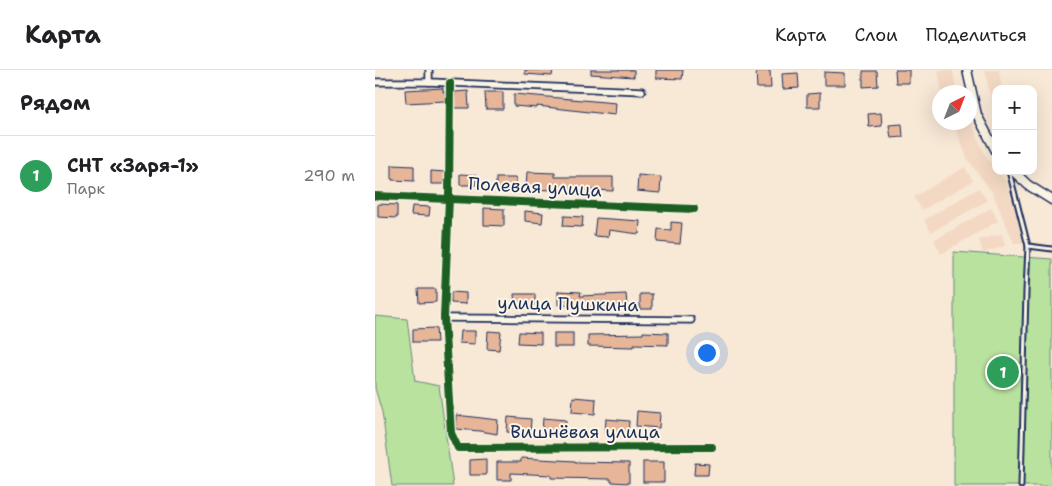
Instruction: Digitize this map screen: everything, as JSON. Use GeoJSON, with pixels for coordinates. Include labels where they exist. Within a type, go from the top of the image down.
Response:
{"type":"FeatureCollection","features":[{"type":"Feature","properties":{"kind":"street"},"geometry":{"type":"LineString","coordinates":[[429,70],[429,82]]}},
{"type":"Feature","properties":{"kind":"street"},"geometry":{"type":"LineString","coordinates":[[967,70],[977,115],[992,143]]}},
{"type":"Feature","properties":{"kind":"street"},"geometry":{"type":"LineString","coordinates":[[375,82],[429,82],[642,91]]}},
{"type":"Feature","properties":{"kind":"street"},"geometry":{"type":"LineString","coordinates":[[444,318],[449,198],[450,83]]}},
{"type":"Feature","properties":{"kind":"street"},"geometry":{"type":"LineString","coordinates":[[1016,175],[1052,200]]}},
{"type":"Feature","properties":{"kind":"street","name":"Полевая улица"},"geometry":{"type":"LineString","coordinates":[[375,196],[694,209]]}},
{"type":"Feature","properties":{"kind":"street","name":"улица Пушкина"},"geometry":{"type":"LineString","coordinates":[[444,318],[691,320]]}},
{"type":"Feature","properties":{"kind":"street","name":"Вишнёвая улица"},"geometry":{"type":"LineString","coordinates":[[444,318],[451,433],[458,448],[712,447]]}},
{"type":"Feature","properties":{"kind":"lane"},"geometry":{"type":"LineString","coordinates":[[1012,175],[1029,246],[1021,486]]}},
{"type":"Feature","properties":{"kind":"lane"},"geometry":{"type":"LineString","coordinates":[[1029,246],[1052,249]]}},
{"type":"Feature","properties":{"kind":"shaded area"},"geometry":{"type":"Polygon","coordinates":[[[938,70],[953,70],[955,85],[941,85],[938,70]]]}},
{"type":"Feature","properties":{"kind":"shaded area"},"geometry":{"type":"Polygon","coordinates":[[[985,70],[999,70],[1001,85],[992,85],[992,99],[985,70]]]}},
{"type":"Feature","properties":{"kind":"shaded area"},"geometry":{"type":"Polygon","coordinates":[[[956,130],[975,130],[984,153],[992,164],[992,175],[1001,175],[1007,184],[1025,243],[1014,243],[992,192],[968,160],[956,130]]]}},
{"type":"Feature","properties":{"kind":"shaded area"},"geometry":{"type":"Polygon","coordinates":[[[965,167],[973,181],[922,210],[914,197],[965,167]]]}},
{"type":"Feature","properties":{"kind":"shaded area"},"geometry":{"type":"Polygon","coordinates":[[[979,188],[987,201],[931,232],[924,220],[979,188]]]}},
{"type":"Feature","properties":{"kind":"shaded area"},"geometry":{"type":"Polygon","coordinates":[[[991,208],[998,221],[941,254],[934,240],[991,208]]]}},
{"type":"Feature","properties":{"kind":"shaded area"},"geometry":{"type":"Polygon","coordinates":[[[1002,234],[1005,246],[983,253],[979,240],[1002,234]]]}},
{"type":"Feature","properties":{"kind":"green space"},"geometry":{"type":"Polygon","coordinates":[[[954,252],[1052,259],[1052,486],[954,486],[954,252]]]}},
{"type":"Feature","properties":{"kind":"green space"},"geometry":{"type":"Polygon","coordinates":[[[375,316],[407,319],[415,381],[439,386],[453,486],[392,486],[382,412],[375,388],[375,316]]]}},
{"type":"Feature","properties":{"kind":"building"},"geometry":{"type":"Polygon","coordinates":[[[525,70],[553,70],[552,76],[525,74],[525,70]]]}},
{"type":"Feature","properties":{"kind":"building"},"geometry":{"type":"Polygon","coordinates":[[[591,70],[634,70],[634,77],[591,74],[591,70]]]}},
{"type":"Feature","properties":{"kind":"building"},"geometry":{"type":"Polygon","coordinates":[[[656,70],[683,70],[682,79],[656,78],[656,70]]]}},
{"type":"Feature","properties":{"kind":"building"},"geometry":{"type":"Polygon","coordinates":[[[895,70],[909,70],[909,83],[896,83],[895,70]]]}},
{"type":"Feature","properties":{"kind":"building"},"geometry":{"type":"Polygon","coordinates":[[[756,71],[770,71],[771,88],[757,88],[756,71]]]}},
{"type":"Feature","properties":{"kind":"building"},"geometry":{"type":"Polygon","coordinates":[[[863,71],[877,71],[878,86],[863,87],[863,71]]]}},
{"type":"Feature","properties":{"kind":"building"},"geometry":{"type":"Polygon","coordinates":[[[824,72],[845,73],[845,85],[824,85],[824,72]]]}},
{"type":"Feature","properties":{"kind":"building"},"geometry":{"type":"Polygon","coordinates":[[[798,73],[799,88],[783,89],[782,74],[798,73]]]}},
{"type":"Feature","properties":{"kind":"building"},"geometry":{"type":"Polygon","coordinates":[[[443,88],[445,101],[406,103],[405,90],[443,88]]]}},
{"type":"Feature","properties":{"kind":"building"},"geometry":{"type":"Polygon","coordinates":[[[468,91],[469,108],[454,108],[455,92],[468,91]]]}},
{"type":"Feature","properties":{"kind":"building"},"geometry":{"type":"Polygon","coordinates":[[[485,92],[503,92],[503,109],[486,109],[485,92]]]}},
{"type":"Feature","properties":{"kind":"building"},"geometry":{"type":"Polygon","coordinates":[[[820,93],[820,107],[807,107],[807,94],[820,93]]]}},
{"type":"Feature","properties":{"kind":"building"},"geometry":{"type":"Polygon","coordinates":[[[514,94],[616,103],[615,115],[537,106],[537,108],[514,106],[514,94]]]}},
{"type":"Feature","properties":{"kind":"building"},"geometry":{"type":"Polygon","coordinates":[[[881,113],[882,126],[869,127],[868,114],[881,113]]]}},
{"type":"Feature","properties":{"kind":"building"},"geometry":{"type":"Polygon","coordinates":[[[902,124],[903,137],[891,138],[889,125],[902,124]]]}},
{"type":"Feature","properties":{"kind":"building"},"geometry":{"type":"Polygon","coordinates":[[[392,165],[414,166],[414,181],[392,180],[392,165]]]}},
{"type":"Feature","properties":{"kind":"building"},"geometry":{"type":"Polygon","coordinates":[[[431,171],[445,172],[444,184],[431,184],[431,171]]]}},
{"type":"Feature","properties":{"kind":"building"},"geometry":{"type":"Polygon","coordinates":[[[527,172],[555,173],[555,177],[613,177],[613,191],[555,188],[555,190],[526,189],[527,172]]]}},
{"type":"Feature","properties":{"kind":"building"},"geometry":{"type":"Polygon","coordinates":[[[460,174],[476,175],[476,185],[460,185],[460,174]]]}},
{"type":"Feature","properties":{"kind":"building"},"geometry":{"type":"Polygon","coordinates":[[[638,175],[661,177],[660,193],[637,191],[638,175]]]}},
{"type":"Feature","properties":{"kind":"building"},"geometry":{"type":"Polygon","coordinates":[[[496,178],[516,178],[516,189],[496,189],[496,178]]]}},
{"type":"Feature","properties":{"kind":"building"},"geometry":{"type":"Polygon","coordinates":[[[378,204],[397,205],[397,218],[378,217],[378,204]]]}},
{"type":"Feature","properties":{"kind":"building"},"geometry":{"type":"Polygon","coordinates":[[[412,206],[430,207],[429,216],[411,215],[412,206]]]}},
{"type":"Feature","properties":{"kind":"building"},"geometry":{"type":"Polygon","coordinates":[[[484,208],[504,209],[504,226],[484,225],[484,208]]]}},
{"type":"Feature","properties":{"kind":"building"},"geometry":{"type":"Polygon","coordinates":[[[525,211],[543,213],[542,223],[525,221],[525,211]]]}},
{"type":"Feature","properties":{"kind":"building"},"geometry":{"type":"Polygon","coordinates":[[[564,216],[583,217],[582,227],[563,226],[564,216]]]}},
{"type":"Feature","properties":{"kind":"building"},"geometry":{"type":"Polygon","coordinates":[[[596,218],[640,221],[639,234],[609,230],[608,237],[594,236],[596,218]]]}},
{"type":"Feature","properties":{"kind":"building"},"geometry":{"type":"Polygon","coordinates":[[[671,222],[682,223],[680,244],[657,242],[658,229],[671,230],[671,222]]]}},
{"type":"Feature","properties":{"kind":"building"},"geometry":{"type":"Polygon","coordinates":[[[418,289],[436,289],[436,302],[419,303],[418,289]]]}},
{"type":"Feature","properties":{"kind":"building"},"geometry":{"type":"Polygon","coordinates":[[[558,291],[581,292],[580,296],[626,294],[627,305],[558,305],[558,291]]]}},
{"type":"Feature","properties":{"kind":"building"},"geometry":{"type":"Polygon","coordinates":[[[451,292],[466,293],[466,304],[451,303],[451,292]]]}},
{"type":"Feature","properties":{"kind":"building"},"geometry":{"type":"Polygon","coordinates":[[[514,294],[535,294],[535,305],[515,305],[514,294]]]}},
{"type":"Feature","properties":{"kind":"building"},"geometry":{"type":"Polygon","coordinates":[[[640,294],[652,294],[652,309],[640,309],[640,294]]]}},
{"type":"Feature","properties":{"kind":"building"},"geometry":{"type":"Polygon","coordinates":[[[436,328],[437,342],[413,342],[413,329],[436,328]]]}},
{"type":"Feature","properties":{"kind":"building"},"geometry":{"type":"Polygon","coordinates":[[[460,331],[475,331],[475,344],[459,343],[460,331]]]}},
{"type":"Feature","properties":{"kind":"building"},"geometry":{"type":"Polygon","coordinates":[[[488,331],[501,332],[499,350],[487,349],[488,331]]]}},
{"type":"Feature","properties":{"kind":"building"},"geometry":{"type":"Polygon","coordinates":[[[519,332],[541,333],[541,344],[518,343],[519,332]]]}},
{"type":"Feature","properties":{"kind":"building"},"geometry":{"type":"Polygon","coordinates":[[[643,332],[668,333],[668,345],[634,344],[634,347],[588,346],[588,335],[643,334],[643,332]]]}},
{"type":"Feature","properties":{"kind":"building"},"geometry":{"type":"Polygon","coordinates":[[[554,333],[573,333],[573,347],[554,347],[554,333]]]}},
{"type":"Feature","properties":{"kind":"building"},"geometry":{"type":"Polygon","coordinates":[[[573,397],[596,399],[595,414],[572,412],[573,397]]]}},
{"type":"Feature","properties":{"kind":"building"},"geometry":{"type":"Polygon","coordinates":[[[637,411],[660,413],[659,428],[636,426],[637,411]]]}},
{"type":"Feature","properties":{"kind":"building"},"geometry":{"type":"Polygon","coordinates":[[[456,415],[498,420],[497,434],[456,429],[456,415]]]}},
{"type":"Feature","properties":{"kind":"building"},"geometry":{"type":"Polygon","coordinates":[[[508,417],[531,419],[530,434],[507,432],[508,417]]]}},
{"type":"Feature","properties":{"kind":"building"},"geometry":{"type":"Polygon","coordinates":[[[543,418],[566,420],[565,434],[542,433],[543,418]]]}},
{"type":"Feature","properties":{"kind":"building"},"geometry":{"type":"Polygon","coordinates":[[[606,419],[629,421],[628,436],[605,434],[606,419]]]}},
{"type":"Feature","properties":{"kind":"building"},"geometry":{"type":"Polygon","coordinates":[[[521,458],[629,463],[629,483],[611,482],[611,479],[551,478],[551,475],[511,473],[511,480],[497,480],[497,462],[521,462],[521,458]]]}},
{"type":"Feature","properties":{"kind":"building"},"geometry":{"type":"Polygon","coordinates":[[[486,459],[486,475],[470,475],[470,460],[486,459]]]}},
{"type":"Feature","properties":{"kind":"building"},"geometry":{"type":"Polygon","coordinates":[[[643,462],[664,462],[664,482],[643,482],[643,462]]]}},
{"type":"Feature","properties":{"kind":"building"},"geometry":{"type":"Polygon","coordinates":[[[695,463],[709,464],[708,475],[694,475],[695,463]]]}},
{"type":"Feature","properties":{"kind":"cycle path"},"geometry":{"type":"LineString","coordinates":[[450,83],[449,198],[444,318],[451,433],[458,448],[712,447]]}},
{"type":"Feature","properties":{"kind":"cycle path"},"geometry":{"type":"LineString","coordinates":[[375,196],[694,209]]}},
{"type":"Feature","properties":{"kind":"place","name":"СНТ «Заря-1»"},"geometry":{"type":"Point","coordinates":[1003,372]}}]}
